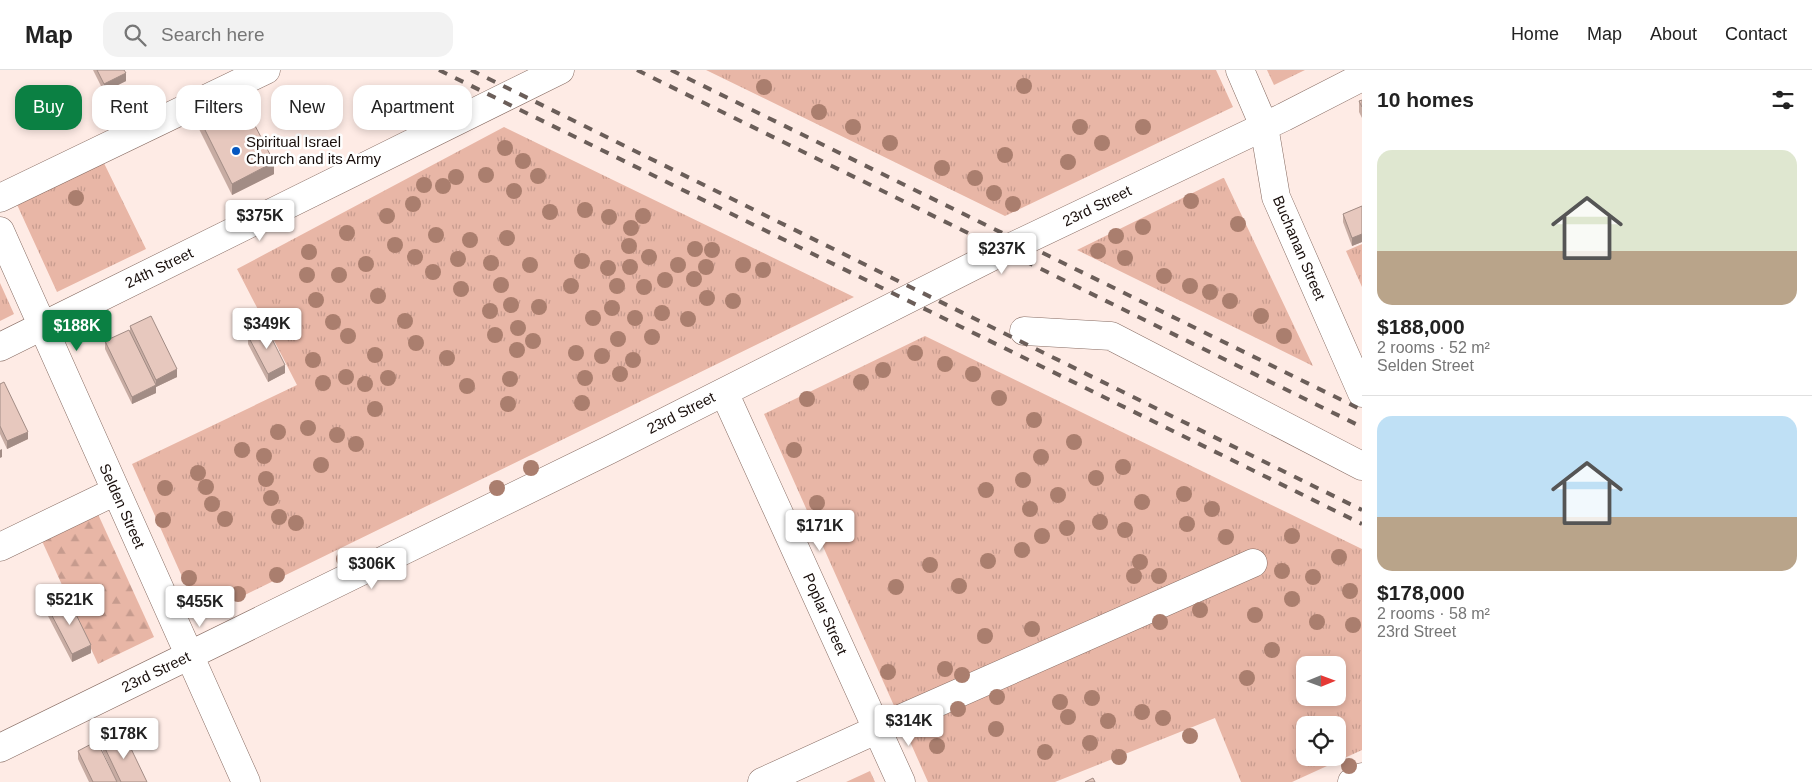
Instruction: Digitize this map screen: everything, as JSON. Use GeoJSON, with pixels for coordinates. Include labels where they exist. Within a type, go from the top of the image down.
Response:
{"type":"FeatureCollection","features":[{"type":"Feature","properties":{"kind":"street"},"geometry":{"type":"LineString","coordinates":[[0,198],[266,70]]}},
{"type":"Feature","properties":{"kind":"street","name":"24th Street"},"geometry":{"type":"LineString","coordinates":[[0,347],[560,70]]}},
{"type":"Feature","properties":{"kind":"street","name":"Buchanan Street"},"geometry":{"type":"LineString","coordinates":[[1240,70],[1264,126],[1276,197],[1362,393]]}},
{"type":"Feature","properties":{"kind":"street","name":"23rd Street"},"geometry":{"type":"LineString","coordinates":[[0,748],[609,450],[1007,249],[1362,77]]}},
{"type":"Feature","properties":{"kind":"street","name":"Selden Street"},"geometry":{"type":"LineString","coordinates":[[0,231],[246,782]]}},
{"type":"Feature","properties":{"kind":"street"},"geometry":{"type":"LineString","coordinates":[[1024,332],[1111,336],[1362,466]]}},
{"type":"Feature","properties":{"kind":"street","name":"Poplar Street"},"geometry":{"type":"LineString","coordinates":[[724,392],[901,782]]}},
{"type":"Feature","properties":{"kind":"street"},"geometry":{"type":"LineString","coordinates":[[0,548],[116,491]]}},
{"type":"Feature","properties":{"kind":"street"},"geometry":{"type":"LineString","coordinates":[[762,782],[877,729],[1253,563]]}},
{"type":"Feature","properties":{"kind":"street"},"geometry":{"type":"LineString","coordinates":[[1352,782],[1362,777]]}},
{"type":"Feature","properties":{"kind":"green space"},"geometry":{"type":"Polygon","coordinates":[[[706,70],[1216,70],[1233,107],[1005,216],[706,70]]]}},
{"type":"Feature","properties":{"kind":"green space"},"geometry":{"type":"Polygon","coordinates":[[[1267,70],[1305,70],[1274,85],[1267,70]]]}},
{"type":"Feature","properties":{"kind":"green space"},"geometry":{"type":"Polygon","coordinates":[[[504,127],[854,297],[200,617],[132,464],[297,385],[237,269],[504,127]]]}},
{"type":"Feature","properties":{"kind":"green space"},"geometry":{"type":"Polygon","coordinates":[[[101,157],[146,249],[57,292],[14,198],[101,157]]]}},
{"type":"Feature","properties":{"kind":"green space"},"geometry":{"type":"Polygon","coordinates":[[[1224,178],[1313,366],[1077,250],[1224,178]]]}},
{"type":"Feature","properties":{"kind":"green space"},"geometry":{"type":"Polygon","coordinates":[[[1362,244],[1362,287],[1346,251],[1362,244]]]}},
{"type":"Feature","properties":{"kind":"green space"},"geometry":{"type":"Polygon","coordinates":[[[0,283],[14,314],[0,321],[0,283]]]}},
{"type":"Feature","properties":{"kind":"green space"},"geometry":{"type":"Polygon","coordinates":[[[925,336],[1362,549],[1362,750],[1346,757],[1346,716],[1296,716],[1296,766],[1327,766],[1292,782],[1241,782],[1215,718],[1055,782],[928,782],[764,414],[925,336]]]}},
{"type":"Feature","properties":{"kind":"green space"},"geometry":{"type":"Polygon","coordinates":[[[97,512],[154,637],[98,664],[42,541],[97,512]]]}},
{"type":"Feature","properties":{"kind":"green space"},"geometry":{"type":"Polygon","coordinates":[[[870,771],[875,782],[846,782],[870,771]]]}},
{"type":"Feature","properties":{"kind":"building"},"geometry":{"type":"Polygon","coordinates":[[[97,70],[124,70],[126,73],[104,84],[97,70]]]}},
{"type":"Feature","properties":{"kind":"building","name":"Spiritual Israel Church and its Army"},"geometry":{"type":"Polygon","coordinates":[[[205,130],[257,130],[274,162],[232,184],[205,130]]]}},
{"type":"Feature","properties":{"kind":"building"},"geometry":{"type":"Polygon","coordinates":[[[1362,206],[1362,234],[1352,238],[1343,214],[1362,206]]]}},
{"type":"Feature","properties":{"kind":"building"},"geometry":{"type":"Polygon","coordinates":[[[151,316],[177,369],[156,380],[130,326],[151,316]]]}},
{"type":"Feature","properties":{"kind":"building"},"geometry":{"type":"Polygon","coordinates":[[[266,327],[285,365],[268,374],[248,336],[266,327]]]}},
{"type":"Feature","properties":{"kind":"building"},"geometry":{"type":"Polygon","coordinates":[[[129,330],[156,385],[132,397],[105,341],[129,330]]]}},
{"type":"Feature","properties":{"kind":"building"},"geometry":{"type":"Polygon","coordinates":[[[4,382],[28,432],[7,441],[0,426],[0,384],[4,382]]]}},
{"type":"Feature","properties":{"kind":"building"},"geometry":{"type":"Polygon","coordinates":[[[68,598],[91,645],[72,654],[48,608],[68,598]]]}},
{"type":"Feature","properties":{"kind":"building"},"geometry":{"type":"Polygon","coordinates":[[[124,734],[147,782],[121,782],[103,744],[124,734]]]}},
{"type":"Feature","properties":{"kind":"building"},"geometry":{"type":"Polygon","coordinates":[[[97,741],[117,782],[93,782],[78,751],[97,741]]]}},
{"type":"Feature","properties":{"kind":"building"},"geometry":{"type":"Polygon","coordinates":[[[1093,778],[1095,782],[1085,782],[1093,778]]]}},
{"type":"Feature","properties":{"kind":"railway"},"geometry":{"type":"LineString","coordinates":[[439,70],[1362,524]]}},
{"type":"Feature","properties":{"kind":"railway"},"geometry":{"type":"LineString","coordinates":[[471,70],[1362,510]]}},
{"type":"Feature","properties":{"kind":"railway"},"geometry":{"type":"LineString","coordinates":[[637,70],[1362,427]]}},
{"type":"Feature","properties":{"kind":"railway"},"geometry":{"type":"LineString","coordinates":[[671,70],[1362,410]]}},
{"type":"Feature","properties":{"kind":"place","name":"Spiritual Israel Church and its Army"},"geometry":{"type":"Point","coordinates":[236,151]}}]}
